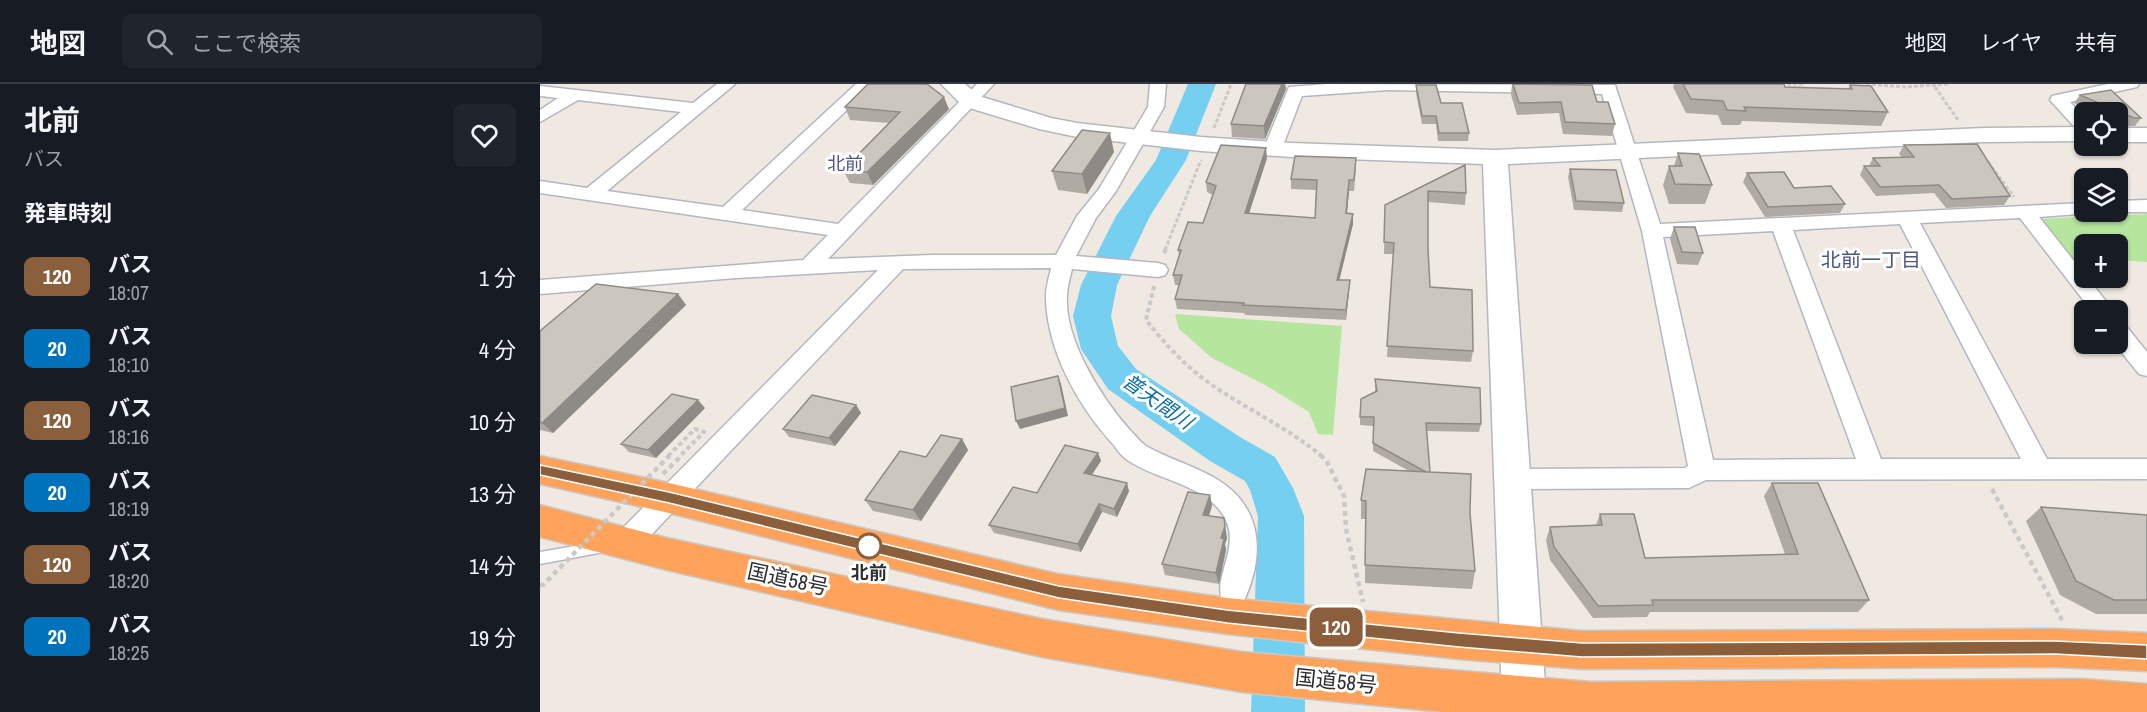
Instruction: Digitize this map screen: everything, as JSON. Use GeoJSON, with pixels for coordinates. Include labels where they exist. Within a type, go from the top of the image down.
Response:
{"type":"FeatureCollection","features":[{"type":"Feature","properties":{"kind":"highway"},"geometry":{"type":"LineString","coordinates":[[540,470],[666,486],[1059,592],[1239,606],[1348,618],[1521,646],[1582,650],[2055,648],[2147,652]]}},
{"type":"Feature","properties":{"kind":"highway","name":"国道58号"},"geometry":{"type":"LineString","coordinates":[[540,521],[626,543],[1042,638],[1242,672],[1524,698],[1620,703],[2082,700],[2147,705]]}},
{"type":"Feature","properties":{"kind":"street"},"geometry":{"type":"LineString","coordinates":[[591,194],[728,84]]}},
{"type":"Feature","properties":{"kind":"street"},"geometry":{"type":"LineString","coordinates":[[728,213],[866,84]]}},
{"type":"Feature","properties":{"kind":"street"},"geometry":{"type":"LineString","coordinates":[[952,84],[979,92],[1047,124],[1142,139],[1204,145],[1495,157],[1984,135],[2074,134]]}},
{"type":"Feature","properties":{"kind":"street"},"geometry":{"type":"LineString","coordinates":[[1158,84],[1156,107],[1142,139],[1087,216],[1071,263],[1056,297],[1060,328],[1080,379],[1106,420],[1135,452],[1203,484],[1227,500],[1240,522],[1245,546],[1239,606]]}},
{"type":"Feature","properties":{"kind":"street"},"geometry":{"type":"LineString","coordinates":[[1272,148],[1295,91],[1388,84],[1609,89],[1652,231],[1702,470]]}},
{"type":"Feature","properties":{"kind":"street"},"geometry":{"type":"LineString","coordinates":[[2074,117],[2058,100],[2131,84]]}},
{"type":"Feature","properties":{"kind":"street"},"geometry":{"type":"LineString","coordinates":[[540,91],[697,109]]}},
{"type":"Feature","properties":{"kind":"street"},"geometry":{"type":"LineString","coordinates":[[809,266],[979,92]]}},
{"type":"Feature","properties":{"kind":"street"},"geometry":{"type":"LineString","coordinates":[[540,117],[573,96]]}},
{"type":"Feature","properties":{"kind":"street"},"geometry":{"type":"LineString","coordinates":[[2128,135],[2147,135]]}},
{"type":"Feature","properties":{"kind":"street"},"geometry":{"type":"LineString","coordinates":[[1495,157],[1524,698]]}},
{"type":"Feature","properties":{"kind":"street"},"geometry":{"type":"LineString","coordinates":[[540,187],[844,231]]}},
{"type":"Feature","properties":{"kind":"street"},"geometry":{"type":"LineString","coordinates":[[2128,207],[2147,206]]}},
{"type":"Feature","properties":{"kind":"street"},"geometry":{"type":"LineString","coordinates":[[1652,231],[2074,210]]}},
{"type":"Feature","properties":{"kind":"street"},"geometry":{"type":"LineString","coordinates":[[2025,212],[2094,300]]}},
{"type":"Feature","properties":{"kind":"street"},"geometry":{"type":"LineString","coordinates":[[1907,218],[2039,469]]}},
{"type":"Feature","properties":{"kind":"street"},"geometry":{"type":"LineString","coordinates":[[1781,225],[1873,471]]}},
{"type":"Feature","properties":{"kind":"street"},"geometry":{"type":"LineString","coordinates":[[626,543],[666,486],[897,263]]}},
{"type":"Feature","properties":{"kind":"street"},"geometry":{"type":"LineString","coordinates":[[540,287],[809,266],[897,263],[1071,263],[1158,270]]}},
{"type":"Feature","properties":{"kind":"street"},"geometry":{"type":"LineString","coordinates":[[2128,344],[2147,368]]}},
{"type":"Feature","properties":{"kind":"street"},"geometry":{"type":"LineString","coordinates":[[1512,479],[1689,478],[1702,470],[2147,470]]}},
{"type":"Feature","properties":{"kind":"lane"},"geometry":{"type":"LineString","coordinates":[[540,558],[626,543]]}},
{"type":"Feature","properties":{"kind":"path"},"geometry":{"type":"LineString","coordinates":[[1231,84],[1204,145],[1158,270],[1146,320],[1167,347],[1221,392],[1299,437],[1326,460],[1344,496],[1348,618]]}},
{"type":"Feature","properties":{"kind":"path"},"geometry":{"type":"LineString","coordinates":[[1787,84],[1803,84]]}},
{"type":"Feature","properties":{"kind":"path"},"geometry":{"type":"LineString","coordinates":[[1866,84],[1905,87],[1949,84]]}},
{"type":"Feature","properties":{"kind":"path"},"geometry":{"type":"LineString","coordinates":[[540,585],[543,585],[695,429],[704,432],[666,486]]}},
{"type":"Feature","properties":{"kind":"path"},"geometry":{"type":"LineString","coordinates":[[1981,470],[2064,622]]}},
{"type":"Feature","properties":{"kind":"green space"},"geometry":{"type":"Polygon","coordinates":[[[2147,214],[2147,262],[2128,261],[2128,234],[2074,234],[2074,258],[2067,258],[2037,219],[2074,217],[2074,222],[2128,222],[2128,215],[2147,214]]]}},
{"type":"Feature","properties":{"kind":"green space"},"geometry":{"type":"Polygon","coordinates":[[[1175,314],[1342,326],[1333,435],[1318,434],[1309,412],[1267,386],[1212,358],[1179,329],[1175,314]]]}},
{"type":"Feature","properties":{"kind":"building"},"geometry":{"type":"Polygon","coordinates":[[[868,84],[927,84],[944,97],[867,172],[843,170],[900,112],[845,107],[868,84]]]}},
{"type":"Feature","properties":{"kind":"building"},"geometry":{"type":"Polygon","coordinates":[[[1246,84],[1282,84],[1264,126],[1231,124],[1246,84]]]}},
{"type":"Feature","properties":{"kind":"building"},"geometry":{"type":"Polygon","coordinates":[[[1513,84],[1592,85],[1597,102],[1608,102],[1615,124],[1565,122],[1561,102],[1519,103],[1513,84]]]}},
{"type":"Feature","properties":{"kind":"building"},"geometry":{"type":"Polygon","coordinates":[[[1683,84],[1784,84],[1785,87],[1852,89],[1850,85],[1871,86],[1888,112],[1744,107],[1746,111],[1727,110],[1723,101],[1691,99],[1683,84]]]}},
{"type":"Feature","properties":{"kind":"building"},"geometry":{"type":"Polygon","coordinates":[[[1416,85],[1436,85],[1441,103],[1462,103],[1469,133],[1439,133],[1436,116],[1422,116],[1416,85]]]}},
{"type":"Feature","properties":{"kind":"building"},"geometry":{"type":"Polygon","coordinates":[[[2111,90],[2124,102],[2096,102],[2080,95],[2111,90]]]}},
{"type":"Feature","properties":{"kind":"building"},"geometry":{"type":"Polygon","coordinates":[[[2128,106],[2141,118],[2128,115],[2128,106]]]}},
{"type":"Feature","properties":{"kind":"building"},"geometry":{"type":"Polygon","coordinates":[[[1082,130],[1110,133],[1082,174],[1052,171],[1082,130]]]}},
{"type":"Feature","properties":{"kind":"building"},"geometry":{"type":"Polygon","coordinates":[[[1977,144],[2010,196],[1952,199],[1939,185],[1880,187],[1864,166],[1880,166],[1873,158],[1914,157],[1904,145],[1977,144]]]}},
{"type":"Feature","properties":{"kind":"building"},"geometry":{"type":"Polygon","coordinates":[[[1221,145],[1266,148],[1245,213],[1315,218],[1317,180],[1291,179],[1295,156],[1356,158],[1354,180],[1349,180],[1346,213],[1353,214],[1337,280],[1350,280],[1346,310],[1175,299],[1182,275],[1173,275],[1181,250],[1178,250],[1188,222],[1203,223],[1216,186],[1206,182],[1221,145]]]}},
{"type":"Feature","properties":{"kind":"building"},"geometry":{"type":"Polygon","coordinates":[[[1678,153],[1699,154],[1712,185],[1675,184],[1669,166],[1682,166],[1678,153]]]}},
{"type":"Feature","properties":{"kind":"building"},"geometry":{"type":"Polygon","coordinates":[[[1465,165],[1466,193],[1428,191],[1428,249],[1430,287],[1472,290],[1473,351],[1387,346],[1394,243],[1384,242],[1385,205],[1465,165]]]}},
{"type":"Feature","properties":{"kind":"building"},"geometry":{"type":"Polygon","coordinates":[[[1570,169],[1616,170],[1624,203],[1576,201],[1570,169]]]}},
{"type":"Feature","properties":{"kind":"building"},"geometry":{"type":"Polygon","coordinates":[[[1784,172],[1794,188],[1831,186],[1845,204],[1768,207],[1747,173],[1784,172]]]}},
{"type":"Feature","properties":{"kind":"building"},"geometry":{"type":"Polygon","coordinates":[[[1674,227],[1695,227],[1703,253],[1682,252],[1674,227]]]}},
{"type":"Feature","properties":{"kind":"building"},"geometry":{"type":"Polygon","coordinates":[[[596,284],[678,294],[542,423],[540,422],[540,331],[596,284]]]}},
{"type":"Feature","properties":{"kind":"building"},"geometry":{"type":"Polygon","coordinates":[[[1058,376],[1065,408],[1016,421],[1011,387],[1058,376]]]}},
{"type":"Feature","properties":{"kind":"building"},"geometry":{"type":"Polygon","coordinates":[[[1375,379],[1480,388],[1481,424],[1426,423],[1430,472],[1426,472],[1373,443],[1374,417],[1360,417],[1361,399],[1377,391],[1375,379]]]}},
{"type":"Feature","properties":{"kind":"building"},"geometry":{"type":"Polygon","coordinates":[[[672,394],[698,400],[648,450],[621,444],[672,394]]]}},
{"type":"Feature","properties":{"kind":"building"},"geometry":{"type":"Polygon","coordinates":[[[812,395],[856,405],[829,438],[783,429],[812,395]]]}},
{"type":"Feature","properties":{"kind":"building"},"geometry":{"type":"Polygon","coordinates":[[[941,435],[962,439],[913,510],[865,500],[900,451],[926,457],[941,435]]]}},
{"type":"Feature","properties":{"kind":"building"},"geometry":{"type":"Polygon","coordinates":[[[1065,445],[1098,453],[1084,473],[1127,483],[1114,509],[1099,504],[1078,544],[989,525],[1013,487],[1037,493],[1065,445]]]}},
{"type":"Feature","properties":{"kind":"building"},"geometry":{"type":"Polygon","coordinates":[[[1366,469],[1471,474],[1470,513],[1475,571],[1365,565],[1366,501],[1361,500],[1366,469]]]}},
{"type":"Feature","properties":{"kind":"building"},"geometry":{"type":"Polygon","coordinates":[[[1772,483],[1818,483],[1869,600],[1652,600],[1653,605],[1598,606],[1554,547],[1550,527],[1602,525],[1600,514],[1634,514],[1645,558],[1798,554],[1772,483]]]}},
{"type":"Feature","properties":{"kind":"building"},"geometry":{"type":"Polygon","coordinates":[[[1188,492],[1210,495],[1203,515],[1224,518],[1225,526],[1221,538],[1224,539],[1216,573],[1162,564],[1188,492]]]}},
{"type":"Feature","properties":{"kind":"building"},"geometry":{"type":"Polygon","coordinates":[[[2041,507],[2147,515],[2147,600],[2114,600],[2076,581],[2041,507]]]}},
{"type":"Feature","properties":{"kind":"waterway","name":"普天間川"},"geometry":{"type":"LineString","coordinates":[[1202,84],[1171,160],[1133,216],[1099,285],[1092,316],[1100,349],[1122,379],[1225,449],[1260,469],[1271,488],[1281,516],[1278,712]]}},
{"type":"Feature","properties":{"kind":"bus line","name":"120"},"geometry":{"type":"LineString","coordinates":[[540,470],[669,498],[1059,592],[1227,616],[1521,646],[1582,650],[2055,648],[2147,652]]}},
{"type":"Feature","properties":{"kind":"place","name":"北前"},"geometry":{"type":"Point","coordinates":[869,546]}},
{"type":"Feature","properties":{"kind":"district","name":"北前"},"geometry":{"type":"Point","coordinates":[845,163]}},
{"type":"Feature","properties":{"kind":"district","name":"北前一丁目"},"geometry":{"type":"Point","coordinates":[1871,259]}}]}
